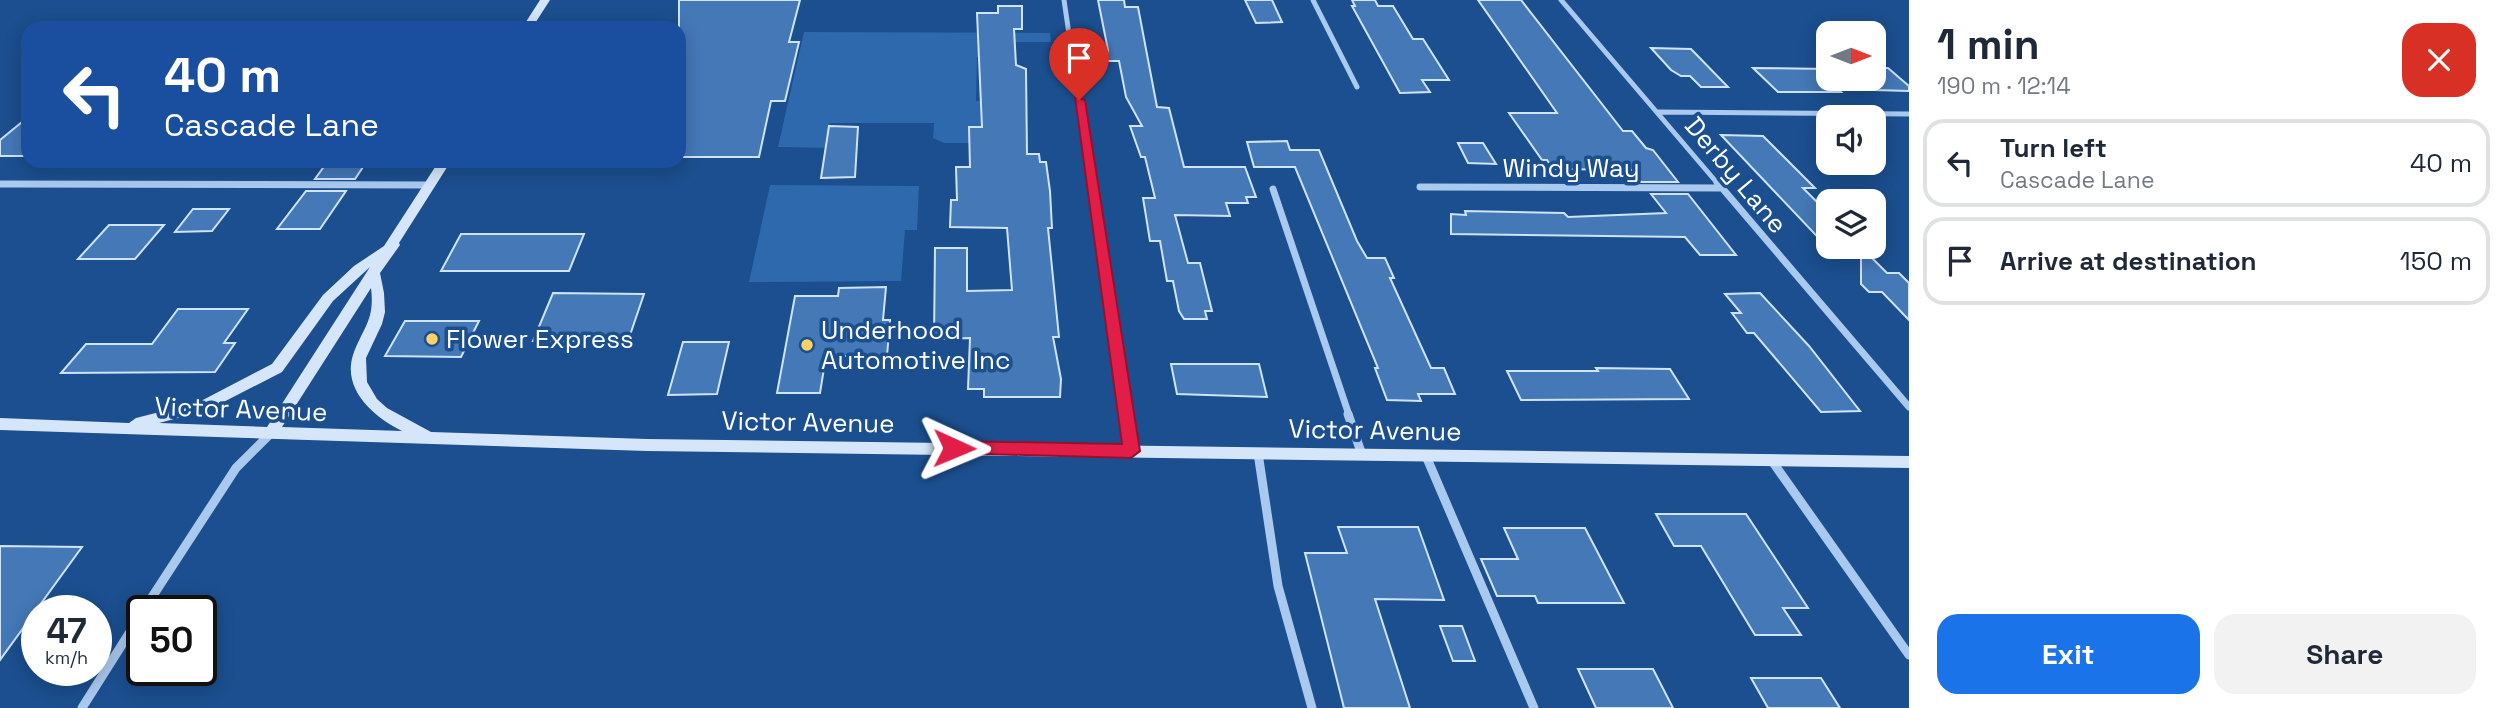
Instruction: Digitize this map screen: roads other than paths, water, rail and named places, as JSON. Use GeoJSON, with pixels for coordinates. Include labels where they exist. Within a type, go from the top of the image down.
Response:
{"type":"FeatureCollection","features":[{"type":"Feature","properties":{"kind":"main road"},"geometry":{"type":"LineString","coordinates":[[532,21],[545,0]]}},
{"type":"Feature","properties":{"kind":"main road"},"geometry":{"type":"LineString","coordinates":[[270,434],[375,275],[441,168]]}},
{"type":"Feature","properties":{"kind":"main road"},"geometry":{"type":"LineString","coordinates":[[104,429],[147,422],[203,406],[277,368],[328,298],[359,269],[394,245]]}},
{"type":"Feature","properties":{"kind":"main road"},"geometry":{"type":"LineString","coordinates":[[375,275],[378,310],[358,370],[361,385],[372,404],[385,415],[403,427],[436,440]]}},
{"type":"Feature","properties":{"kind":"main road","name":"Victor Avenue"},"geometry":{"type":"LineString","coordinates":[[0,424],[436,440],[1362,456],[1909,462]]}},
{"type":"Feature","properties":{"kind":"street"},"geometry":{"type":"LineString","coordinates":[[1064,0],[1131,451]]}},
{"type":"Feature","properties":{"kind":"street"},"geometry":{"type":"LineString","coordinates":[[1313,0],[1357,87]]}},
{"type":"Feature","properties":{"kind":"street","name":"Derby Lane"},"geometry":{"type":"LineString","coordinates":[[1561,0],[1909,407]]}},
{"type":"Feature","properties":{"kind":"street"},"geometry":{"type":"LineString","coordinates":[[1658,112],[1909,114]]}},
{"type":"Feature","properties":{"kind":"street"},"geometry":{"type":"LineString","coordinates":[[0,184],[431,185]]}},
{"type":"Feature","properties":{"kind":"street","name":"Windy Way"},"geometry":{"type":"LineString","coordinates":[[1420,187],[1722,188]]}},
{"type":"Feature","properties":{"kind":"street"},"geometry":{"type":"LineString","coordinates":[[1273,189],[1362,456]]}},
{"type":"Feature","properties":{"kind":"street"},"geometry":{"type":"LineString","coordinates":[[154,595],[236,468],[270,434]]}},
{"type":"Feature","properties":{"kind":"street"},"geometry":{"type":"LineString","coordinates":[[1258,453],[1278,586],[1312,708]]}},
{"type":"Feature","properties":{"kind":"street"},"geometry":{"type":"LineString","coordinates":[[1426,456],[1534,708]]}},
{"type":"Feature","properties":{"kind":"street"},"geometry":{"type":"LineString","coordinates":[[1772,461],[1909,655]]}},
{"type":"Feature","properties":{"kind":"street"},"geometry":{"type":"LineString","coordinates":[[82,708],[126,639]]}},
{"type":"Feature","properties":{"kind":"place","name":"Flower Express"},"geometry":{"type":"Point","coordinates":[432,339]}},
{"type":"Feature","properties":{"kind":"place","name":"Underhood Automotive Inc"},"geometry":{"type":"Point","coordinates":[807,345]}}]}
